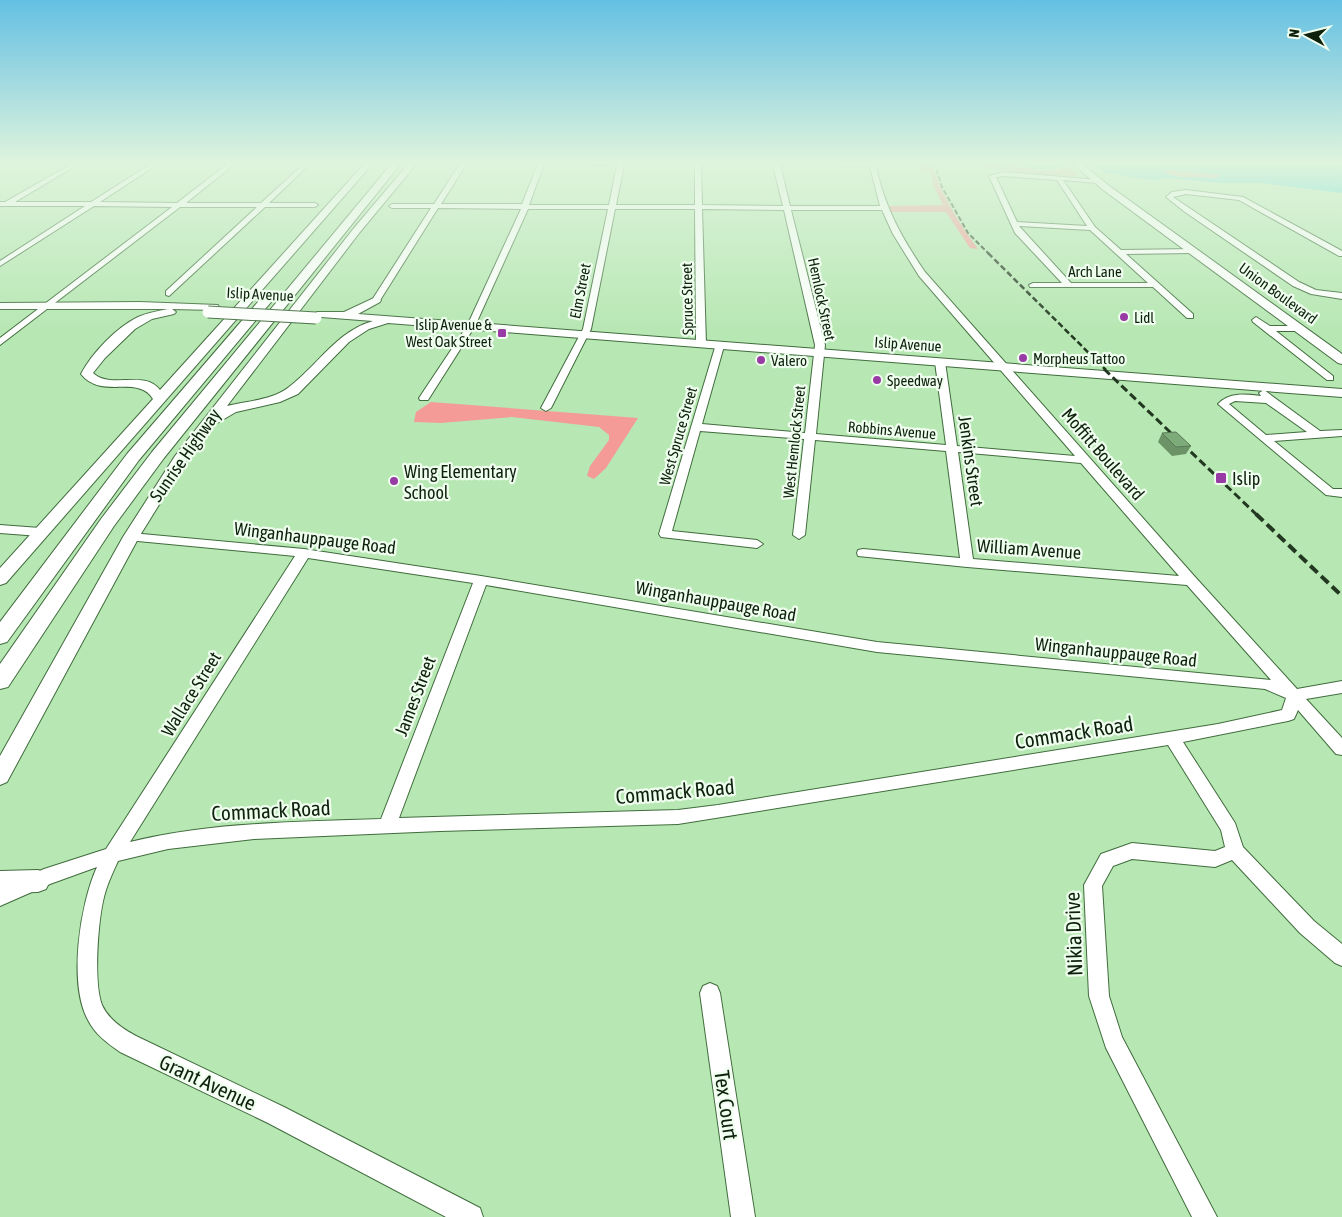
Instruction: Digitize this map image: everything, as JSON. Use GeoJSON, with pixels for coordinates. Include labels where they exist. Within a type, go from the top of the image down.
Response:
{"type":"FeatureCollection","features":[{"type":"Feature","properties":{"kind":"highway","name":"Sunrise Highway"},"geometry":{"type":"LineString","coordinates":[[0,637],[133,457],[336,219]]}},
{"type":"Feature","properties":{"kind":"highway","name":"Sunrise Highway"},"geometry":{"type":"LineString","coordinates":[[0,680],[107,523],[158,455],[351,219]]}},
{"type":"Feature","properties":{"kind":"main road"},"geometry":{"type":"LineString","coordinates":[[0,579],[321,219]]}},
{"type":"Feature","properties":{"kind":"main road","name":"Sunrise Highway"},"geometry":{"type":"LineString","coordinates":[[0,776],[131,537],[172,470],[238,381],[367,219]]}},
{"type":"Feature","properties":{"kind":"main road","name":"Union Boulevard"},"geometry":{"type":"LineString","coordinates":[[1148,219],[1342,360]]}},
{"type":"Feature","properties":{"kind":"main road"},"geometry":{"type":"LineString","coordinates":[[135,324],[138,314],[136,307],[169,293],[170,299],[183,308]]}},
{"type":"Feature","properties":{"kind":"main road"},"geometry":{"type":"LineString","coordinates":[[327,316],[361,309],[376,300]]}},
{"type":"Feature","properties":{"kind":"main road"},"geometry":{"type":"LineString","coordinates":[[201,429],[232,409],[284,396],[296,389],[345,340],[365,327],[381,320],[375,310],[376,300]]}},
{"type":"Feature","properties":{"kind":"main road","name":"Islip Avenue"},"geometry":{"type":"LineString","coordinates":[[0,306],[183,308],[327,316],[1342,393]]}},
{"type":"Feature","properties":{"kind":"main road"},"geometry":{"type":"LineString","coordinates":[[160,399],[156,390],[152,387],[98,382],[90,378],[88,374],[92,364],[135,324],[159,314],[183,308]]}},
{"type":"Feature","properties":{"kind":"main road"},"geometry":{"type":"LineString","coordinates":[[327,316],[349,327],[345,340]]}},
{"type":"Feature","properties":{"kind":"main road"},"geometry":{"type":"LineString","coordinates":[[134,384],[162,379],[190,364]]}},
{"type":"Feature","properties":{"kind":"main road"},"geometry":{"type":"LineString","coordinates":[[238,381],[239,392],[242,396],[269,400]]}},
{"type":"Feature","properties":{"kind":"main road"},"geometry":{"type":"LineString","coordinates":[[0,882],[38,881]]}},
{"type":"Feature","properties":{"kind":"street"},"geometry":{"type":"LineString","coordinates":[[0,264],[70,219]]}},
{"type":"Feature","properties":{"kind":"street"},"geometry":{"type":"LineString","coordinates":[[0,342],[160,219]]}},
{"type":"Feature","properties":{"kind":"street"},"geometry":{"type":"LineString","coordinates":[[169,293],[248,219]]}},
{"type":"Feature","properties":{"kind":"street"},"geometry":{"type":"LineString","coordinates":[[376,300],[429,219]]}},
{"type":"Feature","properties":{"kind":"street"},"geometry":{"type":"LineString","coordinates":[[424,398],[471,326],[518,219]]}},
{"type":"Feature","properties":{"kind":"street","name":"Elm Street"},"geometry":{"type":"LineString","coordinates":[[546,408],[587,329],[608,219]]}},
{"type":"Feature","properties":{"kind":"street","name":"Spruce Street"},"geometry":{"type":"LineString","coordinates":[[699,219],[701,344]]}},
{"type":"Feature","properties":{"kind":"street","name":"Hemlock Street"},"geometry":{"type":"LineString","coordinates":[[790,219],[820,345],[819,353]]}},
{"type":"Feature","properties":{"kind":"street","name":"Moffitt Boulevard"},"geometry":{"type":"LineString","coordinates":[[888,219],[922,274],[1191,581],[1342,749]]}},
{"type":"Feature","properties":{"kind":"street"},"geometry":{"type":"LineString","coordinates":[[1012,219],[1018,232],[1069,285]]}},
{"type":"Feature","properties":{"kind":"street"},"geometry":{"type":"LineString","coordinates":[[1086,219],[1092,228],[1190,316]]}},
{"type":"Feature","properties":{"kind":"street"},"geometry":{"type":"LineString","coordinates":[[1199,219],[1296,284],[1314,292],[1342,296]]}},
{"type":"Feature","properties":{"kind":"street"},"geometry":{"type":"LineString","coordinates":[[1279,219],[1342,254]]}},
{"type":"Feature","properties":{"kind":"street"},"geometry":{"type":"LineString","coordinates":[[1014,224],[1092,228]]}},
{"type":"Feature","properties":{"kind":"street"},"geometry":{"type":"LineString","coordinates":[[1119,252],[1192,251]]}},
{"type":"Feature","properties":{"kind":"street","name":"Arch Lane"},"geometry":{"type":"LineString","coordinates":[[1034,285],[1157,285]]}},
{"type":"Feature","properties":{"kind":"street"},"geometry":{"type":"LineString","coordinates":[[1256,320],[1330,378]]}},
{"type":"Feature","properties":{"kind":"street"},"geometry":{"type":"LineString","coordinates":[[1268,329],[1298,328]]}},
{"type":"Feature","properties":{"kind":"street","name":"West Spruce Street"},"geometry":{"type":"LineString","coordinates":[[720,346],[665,534],[757,544]]}},
{"type":"Feature","properties":{"kind":"street","name":"West Hemlock Street"},"geometry":{"type":"LineString","coordinates":[[799,535],[819,353]]}},
{"type":"Feature","properties":{"kind":"street","name":"Jenkins Street"},"geometry":{"type":"LineString","coordinates":[[940,362],[967,564]]}},
{"type":"Feature","properties":{"kind":"street"},"geometry":{"type":"LineString","coordinates":[[1244,386],[1251,398]]}},
{"type":"Feature","properties":{"kind":"street"},"geometry":{"type":"LineString","coordinates":[[1261,388],[1269,400],[1318,435]]}},
{"type":"Feature","properties":{"kind":"street"},"geometry":{"type":"LineString","coordinates":[[1269,400],[1229,398],[1223,404],[1330,494],[1342,493]]}},
{"type":"Feature","properties":{"kind":"street","name":"Robbins Avenue"},"geometry":{"type":"LineString","coordinates":[[696,427],[1086,460]]}},
{"type":"Feature","properties":{"kind":"street"},"geometry":{"type":"LineString","coordinates":[[1265,438],[1342,433]]}},
{"type":"Feature","properties":{"kind":"street"},"geometry":{"type":"LineString","coordinates":[[0,529],[40,532]]}},
{"type":"Feature","properties":{"kind":"street","name":"Winganhauppauge Road"},"geometry":{"type":"LineString","coordinates":[[131,537],[304,553],[481,580],[877,647],[1266,684],[1295,695]]}},
{"type":"Feature","properties":{"kind":"street","name":"Wallace Street"},"geometry":{"type":"LineString","coordinates":[[112,856],[304,553]]}},
{"type":"Feature","properties":{"kind":"street","name":"William Avenue"},"geometry":{"type":"LineString","coordinates":[[863,553],[967,564],[1191,581]]}},
{"type":"Feature","properties":{"kind":"street","name":"James Street"},"geometry":{"type":"LineString","coordinates":[[387,826],[481,580]]}},
{"type":"Feature","properties":{"kind":"street"},"geometry":{"type":"LineString","coordinates":[[1295,695],[1342,688]]}},
{"type":"Feature","properties":{"kind":"street","name":"Commack Road"},"geometry":{"type":"LineString","coordinates":[[0,898],[38,881],[112,856],[159,843],[190,838],[237,833],[387,826],[678,817],[1172,738],[1288,715],[1295,695]]}},
{"type":"Feature","properties":{"kind":"street"},"geometry":{"type":"LineString","coordinates":[[1172,738],[1229,828],[1235,851],[1307,927],[1342,956]]}},
{"type":"Feature","properties":{"kind":"street","name":"Nikia Drive"},"geometry":{"type":"LineString","coordinates":[[1205,1217],[1113,1041],[1099,996],[1093,885],[1107,860],[1132,851],[1215,859],[1235,851]]}},
{"type":"Feature","properties":{"kind":"street","name":"Grant Avenue"},"geometry":{"type":"LineString","coordinates":[[112,856],[100,879],[94,901],[88,974],[92,1005],[99,1020],[107,1029],[128,1044],[276,1115],[471,1217]]}},
{"type":"Feature","properties":{"kind":"street","name":"Tex Court"},"geometry":{"type":"LineString","coordinates":[[710,993],[743,1217]]}},
{"type":"Feature","properties":{"kind":"shaded area"},"geometry":{"type":"Polygon","coordinates":[[[951,219],[958,219],[978,249],[970,248],[951,219]]]}},
{"type":"Feature","properties":{"kind":"shaded area"},"geometry":{"type":"Polygon","coordinates":[[[431,402],[638,418],[606,468],[594,479],[587,476],[590,466],[609,440],[609,435],[599,427],[512,417],[441,423],[414,422],[416,412],[431,402]]]}},
{"type":"Feature","properties":{"kind":"building"},"geometry":{"type":"Polygon","coordinates":[[[1176,432],[1191,446],[1176,447],[1162,433],[1176,432]]]}},
{"type":"Feature","properties":{"kind":"railway"},"geometry":{"type":"LineString","coordinates":[[960,219],[968,233],[988,253]]}},
{"type":"Feature","properties":{"kind":"railway"},"geometry":{"type":"LineString","coordinates":[[988,253],[1106,370]]}},
{"type":"Feature","properties":{"kind":"railway"},"geometry":{"type":"LineString","coordinates":[[1104,369],[1257,515]]}},
{"type":"Feature","properties":{"kind":"railway"},"geometry":{"type":"LineString","coordinates":[[1256,514],[1342,596]]}},
{"type":"Feature","properties":{"kind":"place","name":"Lidl"},"geometry":{"type":"Point","coordinates":[1124,317]}},
{"type":"Feature","properties":{"kind":"place","name":"Islip Avenue & West Oak Street"},"geometry":{"type":"Point","coordinates":[502,333]}},
{"type":"Feature","properties":{"kind":"place","name":"Morpheus Tattoo"},"geometry":{"type":"Point","coordinates":[1023,358]}},
{"type":"Feature","properties":{"kind":"place","name":"Valero"},"geometry":{"type":"Point","coordinates":[761,360]}},
{"type":"Feature","properties":{"kind":"place","name":"Speedway"},"geometry":{"type":"Point","coordinates":[877,380]}},
{"type":"Feature","properties":{"kind":"place","name":"Islip"},"geometry":{"type":"Point","coordinates":[1221,478]}},
{"type":"Feature","properties":{"kind":"place","name":"Wing Elementary School"},"geometry":{"type":"Point","coordinates":[394,481]}}]}
